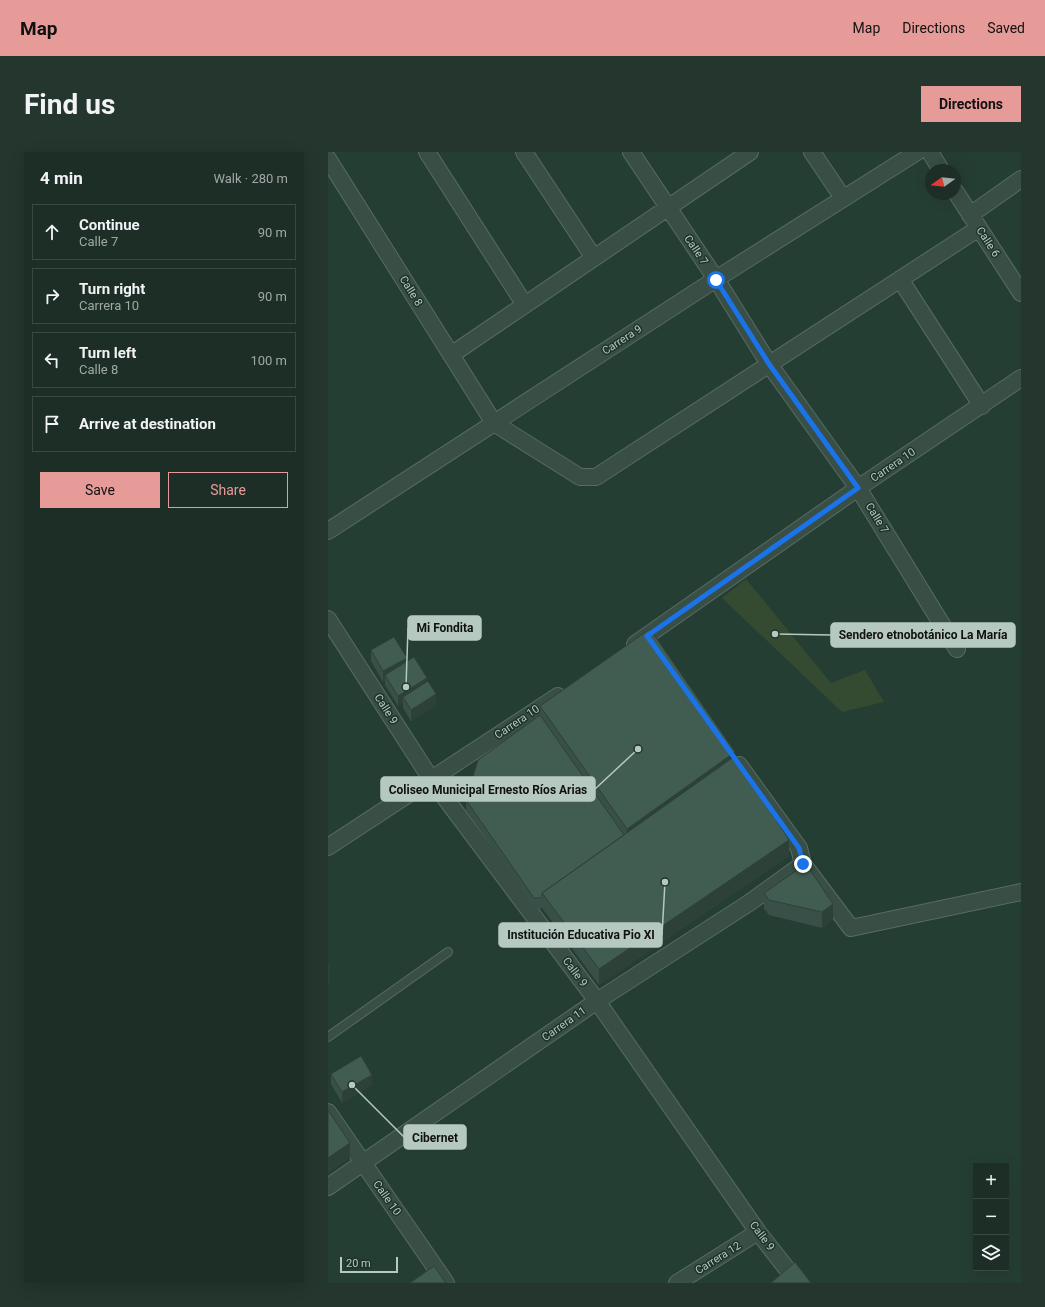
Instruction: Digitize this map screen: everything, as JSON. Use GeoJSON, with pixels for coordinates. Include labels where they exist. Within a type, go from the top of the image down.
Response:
{"type":"FeatureCollection","features":[{"type":"Feature","properties":{"kind":"street"},"geometry":{"type":"LineString","coordinates":[[427,152],[525,305]]}},
{"type":"Feature","properties":{"kind":"street"},"geometry":{"type":"LineString","coordinates":[[524,152],[594,258]]}},
{"type":"Feature","properties":{"kind":"street","name":"Calle 7"},"geometry":{"type":"LineString","coordinates":[[631,152],[716,280],[769,364],[858,488],[957,649]]}},
{"type":"Feature","properties":{"kind":"street"},"geometry":{"type":"LineString","coordinates":[[451,355],[750,152]]}},
{"type":"Feature","properties":{"kind":"street"},"geometry":{"type":"LineString","coordinates":[[812,152],[843,198]]}},
{"type":"Feature","properties":{"kind":"street","name":"Carrera 9"},"geometry":{"type":"LineString","coordinates":[[328,531],[916,152]]}},
{"type":"Feature","properties":{"kind":"street"},"geometry":{"type":"LineString","coordinates":[[930,152],[937,164]]}},
{"type":"Feature","properties":{"kind":"street","name":"Calle 8"},"geometry":{"type":"LineString","coordinates":[[328,159],[494,423]]}},
{"type":"Feature","properties":{"kind":"street"},"geometry":{"type":"LineString","coordinates":[[494,423],[580,477],[596,477],[900,279],[974,221],[1021,179]]}},
{"type":"Feature","properties":{"kind":"street","name":"Calle 6"},"geometry":{"type":"LineString","coordinates":[[961,200],[1019,286]]}},
{"type":"Feature","properties":{"kind":"street"},"geometry":{"type":"LineString","coordinates":[[900,279],[982,406]]}},
{"type":"Feature","properties":{"kind":"street","name":"Carrera 10"},"geometry":{"type":"LineString","coordinates":[[621,654],[652,643],[858,488],[982,406],[1021,378]]}},
{"type":"Feature","properties":{"kind":"street","name":"Calle 9"},"geometry":{"type":"LineString","coordinates":[[328,619],[431,779],[597,1001],[758,1232],[798,1283]]}},
{"type":"Feature","properties":{"kind":"street","name":"Carrera 10"},"geometry":{"type":"LineString","coordinates":[[328,847],[569,688]]}},
{"type":"Feature","properties":{"kind":"street"},"geometry":{"type":"LineString","coordinates":[[730,752],[799,848],[803,864],[851,928],[1021,892]]}},
{"type":"Feature","properties":{"kind":"street","name":"Carrera 11"},"geometry":{"type":"LineString","coordinates":[[328,1187],[597,1001],[749,903],[803,864]]}},
{"type":"Feature","properties":{"kind":"street","name":"Calle 10"},"geometry":{"type":"LineString","coordinates":[[328,1112],[446,1283]]}},
{"type":"Feature","properties":{"kind":"street","name":"Carrera 12"},"geometry":{"type":"LineString","coordinates":[[677,1283],[758,1232]]}},
{"type":"Feature","properties":{"kind":"lane"},"geometry":{"type":"LineString","coordinates":[[328,1037],[448,952]]}},
{"type":"Feature","properties":{"kind":"green space"},"geometry":{"type":"Polygon","coordinates":[[[746,579],[831,683],[865,670],[884,702],[842,712],[722,598],[746,579]]]}},
{"type":"Feature","properties":{"kind":"building"},"geometry":{"type":"Polygon","coordinates":[[[650,629],[735,752],[627,829],[540,706],[650,629]]]}},
{"type":"Feature","properties":{"kind":"building"},"geometry":{"type":"Polygon","coordinates":[[[394,637],[407,658],[383,671],[371,650],[394,637]]]}},
{"type":"Feature","properties":{"kind":"building"},"geometry":{"type":"Polygon","coordinates":[[[414,657],[427,678],[398,696],[385,675],[414,657]]]}},
{"type":"Feature","properties":{"kind":"building"},"geometry":{"type":"Polygon","coordinates":[[[428,681],[436,694],[411,710],[403,697],[428,681]]]}},
{"type":"Feature","properties":{"kind":"building"},"geometry":{"type":"Polygon","coordinates":[[[540,715],[624,835],[542,893],[542,898],[534,898],[466,800],[478,760],[540,715]]]}},
{"type":"Feature","properties":{"kind":"building"},"geometry":{"type":"Polygon","coordinates":[[[735,756],[789,840],[599,969],[542,893],[735,756]]]}},
{"type":"Feature","properties":{"kind":"building"},"geometry":{"type":"Polygon","coordinates":[[[806,864],[833,904],[822,912],[769,900],[764,893],[806,864]]]}},
{"type":"Feature","properties":{"kind":"building"},"geometry":{"type":"Polygon","coordinates":[[[361,1056],[372,1075],[342,1092],[331,1074],[361,1056]]]}},
{"type":"Feature","properties":{"kind":"building"},"geometry":{"type":"Polygon","coordinates":[[[328,1110],[350,1143],[328,1158],[328,1110]]]}},
{"type":"Feature","properties":{"kind":"building"},"geometry":{"type":"Polygon","coordinates":[[[795,1262],[811,1283],[771,1283],[795,1262]]]}},
{"type":"Feature","properties":{"kind":"building"},"geometry":{"type":"Polygon","coordinates":[[[434,1266],[446,1283],[410,1283],[434,1266]]]}},
{"type":"Feature","properties":{"kind":"place","name":"Sendero etnobotánico La María"},"geometry":{"type":"Point","coordinates":[775,634]}},
{"type":"Feature","properties":{"kind":"place","name":"Mi Fondita"},"geometry":{"type":"Point","coordinates":[406,687]}},
{"type":"Feature","properties":{"kind":"place","name":"Coliseo Municipal Ernesto Ríos Arias"},"geometry":{"type":"Point","coordinates":[638,749]}},
{"type":"Feature","properties":{"kind":"place","name":"Institución Educativa Pio XI"},"geometry":{"type":"Point","coordinates":[665,882]}},
{"type":"Feature","properties":{"kind":"place","name":"Cibernet"},"geometry":{"type":"Point","coordinates":[352,1085]}},
{"type":"Feature","properties":{"kind":"route"},"geometry":{"type":"LineString","coordinates":[[716,280],[769,364],[858,488],[647,636],[799,848],[803,864]]}}]}
